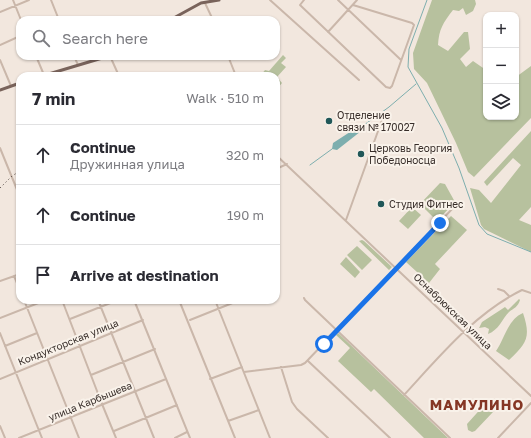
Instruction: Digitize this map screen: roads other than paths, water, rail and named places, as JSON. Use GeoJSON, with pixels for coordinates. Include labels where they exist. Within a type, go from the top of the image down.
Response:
{"type":"FeatureCollection","features":[{"type":"Feature","properties":{"kind":"main road"},"geometry":{"type":"LineString","coordinates":[[177,16],[205,1],[219,0]]}},
{"type":"Feature","properties":{"kind":"main road"},"geometry":{"type":"LineString","coordinates":[[56,72],[95,60]]}},
{"type":"Feature","properties":{"kind":"main road"},"geometry":{"type":"LineString","coordinates":[[0,90],[16,84]]}},
{"type":"Feature","properties":{"kind":"street"},"geometry":{"type":"LineString","coordinates":[[13,0],[19,16]]}},
{"type":"Feature","properties":{"kind":"street"},"geometry":{"type":"LineString","coordinates":[[0,12],[29,0]]}},
{"type":"Feature","properties":{"kind":"street"},"geometry":{"type":"LineString","coordinates":[[51,0],[57,16]]}},
{"type":"Feature","properties":{"kind":"street"},"geometry":{"type":"LineString","coordinates":[[270,0],[359,80]]}},
{"type":"Feature","properties":{"kind":"street"},"geometry":{"type":"LineString","coordinates":[[304,0],[300,5],[387,88],[392,86],[414,25],[412,23],[353,5]]}},
{"type":"Feature","properties":{"kind":"street"},"geometry":{"type":"LineString","coordinates":[[338,0],[401,60]]}},
{"type":"Feature","properties":{"kind":"street"},"geometry":{"type":"LineString","coordinates":[[328,32],[358,0]]}},
{"type":"Feature","properties":{"kind":"street"},"geometry":{"type":"LineString","coordinates":[[205,1],[211,16]]}},
{"type":"Feature","properties":{"kind":"street"},"geometry":{"type":"LineString","coordinates":[[0,44],[16,38]]}},
{"type":"Feature","properties":{"kind":"street"},"geometry":{"type":"LineString","coordinates":[[0,60],[11,86]]}},
{"type":"Feature","properties":{"kind":"street"},"geometry":{"type":"LineString","coordinates":[[38,60],[42,72]]}},
{"type":"Feature","properties":{"kind":"street"},"geometry":{"type":"LineString","coordinates":[[76,60],[78,65]]}},
{"type":"Feature","properties":{"kind":"street"},"geometry":{"type":"LineString","coordinates":[[111,60],[117,72]]}},
{"type":"Feature","properties":{"kind":"street"},"geometry":{"type":"LineString","coordinates":[[230,60],[234,72]]}},
{"type":"Feature","properties":{"kind":"street"},"geometry":{"type":"LineString","coordinates":[[346,220],[382,120]]}},
{"type":"Feature","properties":{"kind":"street"},"geometry":{"type":"LineString","coordinates":[[0,148],[16,187]]}},
{"type":"Feature","properties":{"kind":"street","name":"Оснабрюкская улица"},"geometry":{"type":"LineString","coordinates":[[280,158],[531,396]]}},
{"type":"Feature","properties":{"kind":"street"},"geometry":{"type":"LineString","coordinates":[[280,167],[287,164]]}},
{"type":"Feature","properties":{"kind":"street"},"geometry":{"type":"LineString","coordinates":[[244,372],[300,365],[308,361],[454,208]]}},
{"type":"Feature","properties":{"kind":"street"},"geometry":{"type":"LineString","coordinates":[[0,281],[14,276],[16,281]]}},
{"type":"Feature","properties":{"kind":"street"},"geometry":{"type":"LineString","coordinates":[[498,289],[504,291],[509,296]]}},
{"type":"Feature","properties":{"kind":"street"},"geometry":{"type":"LineString","coordinates":[[404,395],[463,332],[509,296],[522,290],[531,293]]}},
{"type":"Feature","properties":{"kind":"street"},"geometry":{"type":"LineString","coordinates":[[304,298],[336,331],[450,438]]}},
{"type":"Feature","properties":{"kind":"street"},"geometry":{"type":"LineString","coordinates":[[26,304],[80,438]]}},
{"type":"Feature","properties":{"kind":"street"},"geometry":{"type":"LineString","coordinates":[[0,318],[36,304]]}},
{"type":"Feature","properties":{"kind":"street"},"geometry":{"type":"LineString","coordinates":[[64,304],[116,438]]}},
{"type":"Feature","properties":{"kind":"street"},"geometry":{"type":"LineString","coordinates":[[100,304],[154,438]]}},
{"type":"Feature","properties":{"kind":"street"},"geometry":{"type":"LineString","coordinates":[[70,319],[108,304]]}},
{"type":"Feature","properties":{"kind":"street"},"geometry":{"type":"LineString","coordinates":[[136,304],[190,438]]}},
{"type":"Feature","properties":{"kind":"street"},"geometry":{"type":"LineString","coordinates":[[181,304],[235,438]]}},
{"type":"Feature","properties":{"kind":"street"},"geometry":{"type":"LineString","coordinates":[[216,304],[270,438]]}},
{"type":"Feature","properties":{"kind":"street"},"geometry":{"type":"LineString","coordinates":[[190,320],[230,304]]}},
{"type":"Feature","properties":{"kind":"street","name":"Кондукторская улица"},"geometry":{"type":"LineString","coordinates":[[0,378],[143,320]]}},
{"type":"Feature","properties":{"kind":"street"},"geometry":{"type":"LineString","coordinates":[[0,333],[42,438]]}},
{"type":"Feature","properties":{"kind":"street"},"geometry":{"type":"LineString","coordinates":[[5,346],[37,333]]}},
{"type":"Feature","properties":{"kind":"street"},"geometry":{"type":"LineString","coordinates":[[91,375],[155,349]]}},
{"type":"Feature","properties":{"kind":"street"},"geometry":{"type":"LineString","coordinates":[[308,361],[390,438]]}},
{"type":"Feature","properties":{"kind":"street"},"geometry":{"type":"LineString","coordinates":[[210,379],[242,367]]}},
{"type":"Feature","properties":{"kind":"street"},"geometry":{"type":"LineString","coordinates":[[280,367],[292,402],[297,409],[328,438]]}},
{"type":"Feature","properties":{"kind":"street","name":"улица Карбышева"},"geometry":{"type":"LineString","coordinates":[[19,438],[166,379]]}},
{"type":"Feature","properties":{"kind":"street"},"geometry":{"type":"LineString","coordinates":[[498,438],[531,403]]}},
{"type":"Feature","properties":{"kind":"street"},"geometry":{"type":"LineString","coordinates":[[114,432],[177,405]]}},
{"type":"Feature","properties":{"kind":"street"},"geometry":{"type":"LineString","coordinates":[[228,421],[259,410]]}},
{"type":"Feature","properties":{"kind":"street"},"geometry":{"type":"LineString","coordinates":[[0,426],[5,438]]}},
{"type":"Feature","properties":{"kind":"street"},"geometry":{"type":"LineString","coordinates":[[175,438],[187,432]]}},
{"type":"Feature","properties":{"kind":"water"},"geometry":{"type":"Polygon","coordinates":[[[359,124],[364,125],[365,128],[337,150],[332,149],[333,143],[359,124]]]}},
{"type":"Feature","properties":{"kind":"waterway"},"geometry":{"type":"LineString","coordinates":[[427,0],[409,49],[408,67],[442,128],[459,168],[479,225],[487,234],[531,252]]}},
{"type":"Feature","properties":{"kind":"waterway"},"geometry":{"type":"LineString","coordinates":[[364,125],[389,107],[416,84]]}},
{"type":"Feature","properties":{"kind":"waterway"},"geometry":{"type":"LineString","coordinates":[[310,165],[332,149]]}},
{"type":"Feature","properties":{"kind":"railway"},"geometry":{"type":"LineString","coordinates":[[0,188],[16,174]]}},
{"type":"Feature","properties":{"kind":"place","name":"Отделение связи № 170027"},"geometry":{"type":"Point","coordinates":[329,121]}},
{"type":"Feature","properties":{"kind":"place","name":"Церковь Георгия Победоносца"},"geometry":{"type":"Point","coordinates":[361,154]}},
{"type":"Feature","properties":{"kind":"place","name":"Студия Фитнес"},"geometry":{"type":"Point","coordinates":[381,204]}},
{"type":"Feature","properties":{"kind":"district","name":"МАМУЛИНО"},"geometry":{"type":"Point","coordinates":[477,405]}}]}
